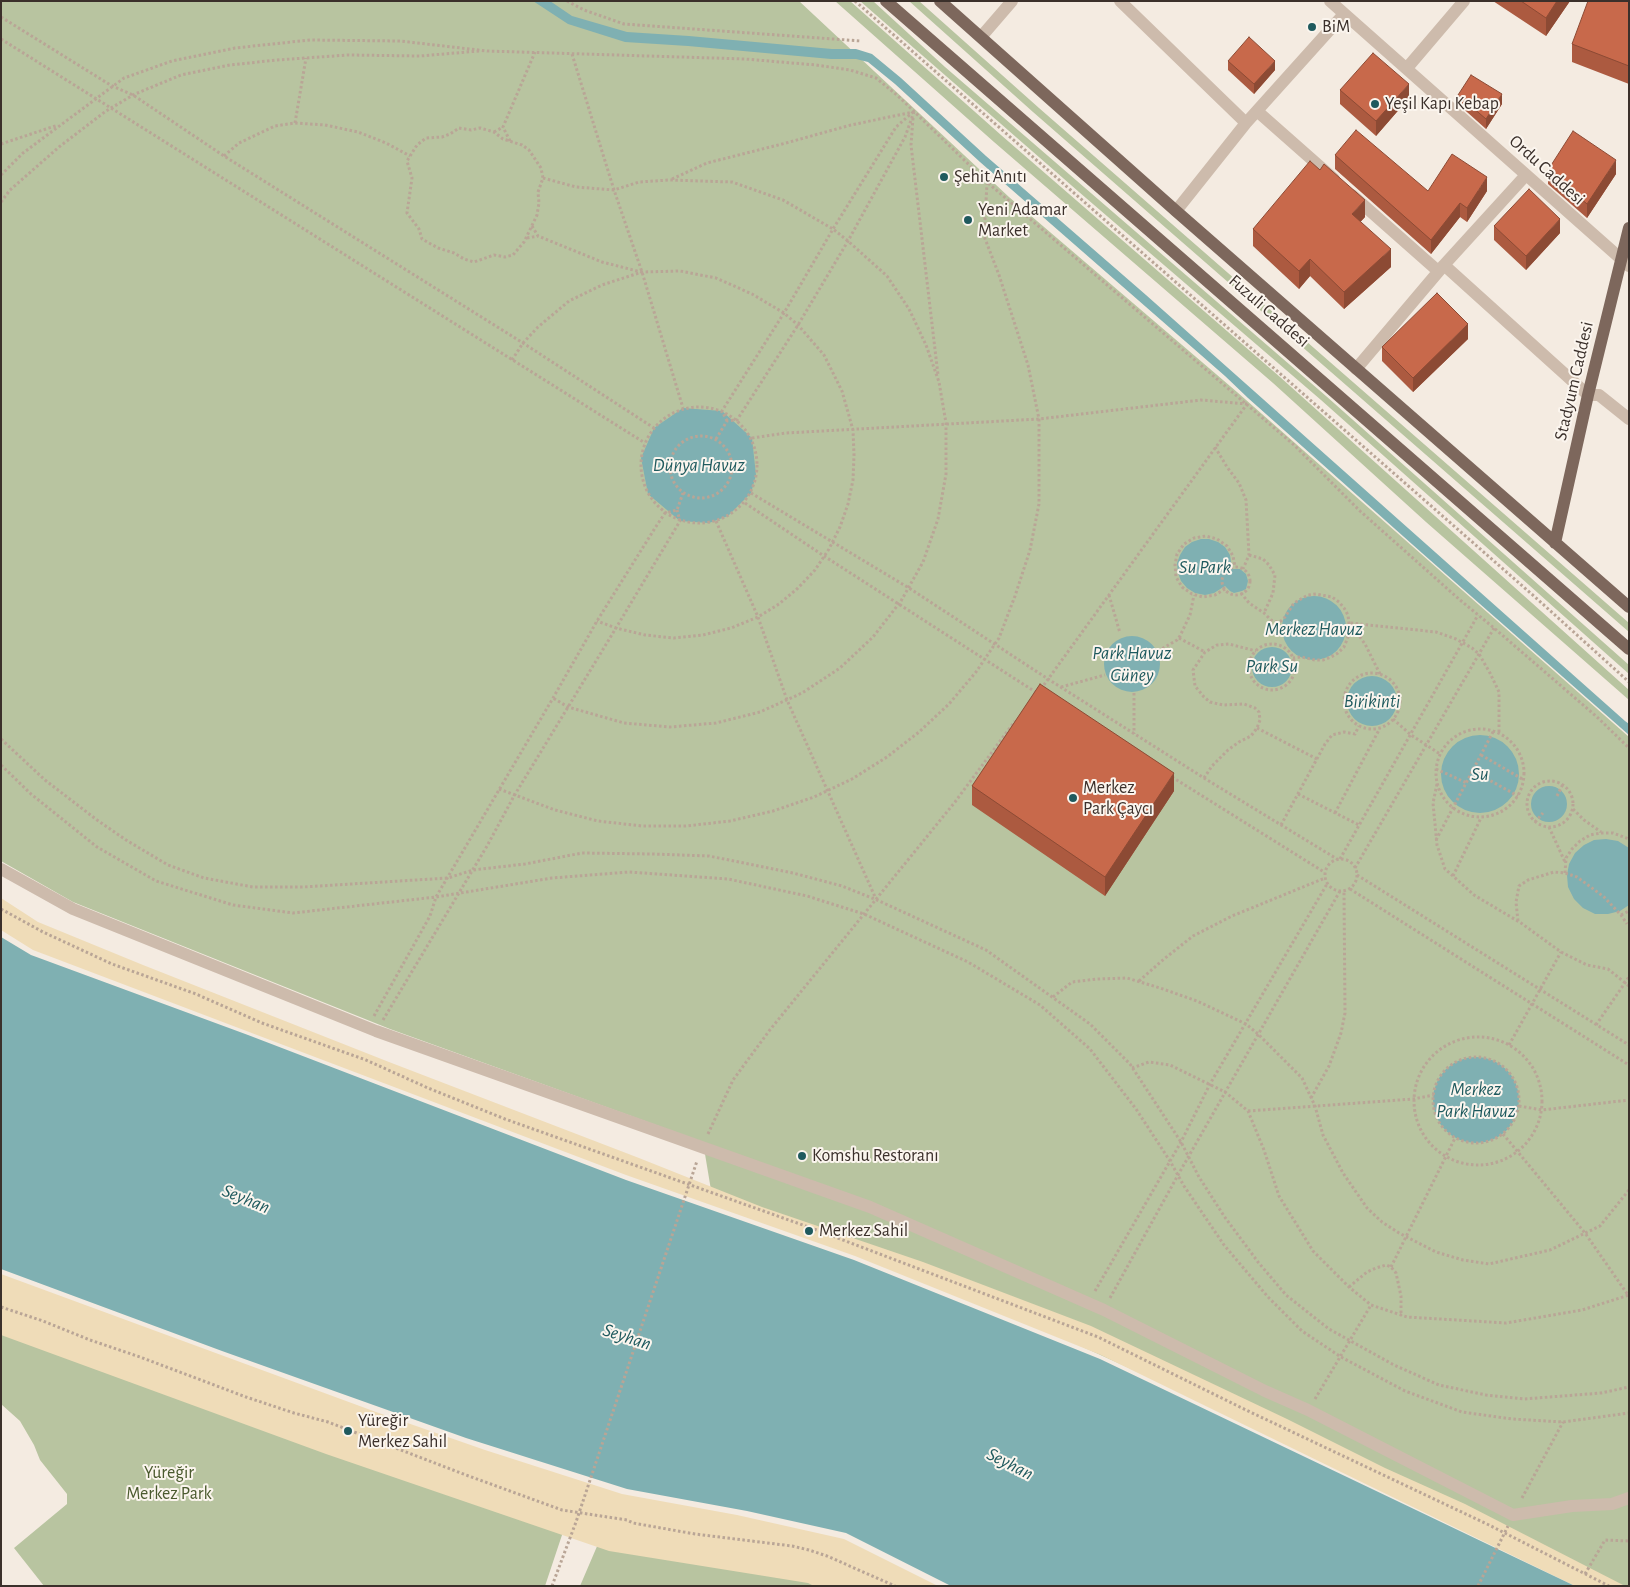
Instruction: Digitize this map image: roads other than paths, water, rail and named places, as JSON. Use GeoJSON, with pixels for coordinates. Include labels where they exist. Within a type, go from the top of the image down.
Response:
{"type":"FeatureCollection","features":[{"type":"Feature","properties":{"kind":"main road","name":"Fuzuli Caddesi"},"geometry":{"type":"LineString","coordinates":[[886,1],[1629,649]]}},
{"type":"Feature","properties":{"kind":"main road","name":"Fuzuli Caddesi"},"geometry":{"type":"LineString","coordinates":[[940,1],[1629,607]]}},
{"type":"Feature","properties":{"kind":"main road","name":"Stadyum Caddesi"},"geometry":{"type":"LineString","coordinates":[[1555,543],[1588,395],[1625,263],[1629,228]]}},
{"type":"Feature","properties":{"kind":"street"},"geometry":{"type":"LineString","coordinates":[[981,37],[1012,1]]}},
{"type":"Feature","properties":{"kind":"street"},"geometry":{"type":"LineString","coordinates":[[1120,1],[1246,123]]}},
{"type":"Feature","properties":{"kind":"street","name":"Ordu Caddesi"},"geometry":{"type":"LineString","coordinates":[[1330,1],[1625,263]]}},
{"type":"Feature","properties":{"kind":"street"},"geometry":{"type":"LineString","coordinates":[[1407,68],[1464,1]]}},
{"type":"Feature","properties":{"kind":"street"},"geometry":{"type":"LineString","coordinates":[[1176,210],[1246,123],[1344,14]]}},
{"type":"Feature","properties":{"kind":"street"},"geometry":{"type":"LineString","coordinates":[[1257,111],[1588,395],[1599,395],[1629,420]]}},
{"type":"Feature","properties":{"kind":"street"},"geometry":{"type":"LineString","coordinates":[[1356,368],[1441,268],[1526,175]]}},
{"type":"Feature","properties":{"kind":"street"},"geometry":{"type":"LineString","coordinates":[[1,869],[73,909],[372,1029],[870,1207],[1104,1310],[1265,1391],[1308,1410],[1513,1515],[1572,1506],[1612,1504],[1629,1498]]}},
{"type":"Feature","properties":{"kind":"water"},"geometry":{"type":"Polygon","coordinates":[[[533,1],[550,1],[572,16],[627,32],[832,49],[856,49],[872,54],[1629,724],[1629,735],[868,62],[856,59],[831,59],[625,42],[568,24],[533,1]]]}},
{"type":"Feature","properties":{"kind":"water","name":"Dünya Havuz"},"geometry":{"type":"Polygon","coordinates":[[[683,408],[722,411],[752,438],[756,475],[751,493],[728,516],[709,523],[680,521],[648,494],[641,458],[654,428],[683,408]]]}},
{"type":"Feature","properties":{"kind":"water","name":"Su Park"},"geometry":{"type":"Polygon","coordinates":[[[1201,539],[1218,542],[1225,547],[1230,555],[1232,569],[1240,569],[1246,574],[1248,581],[1246,589],[1234,593],[1225,586],[1214,593],[1205,595],[1195,593],[1187,588],[1181,581],[1177,563],[1185,547],[1201,539]]]}},
{"type":"Feature","properties":{"kind":"water","name":"Merkez Havuz"},"geometry":{"type":"Polygon","coordinates":[[[1314,596],[1332,602],[1340,610],[1346,628],[1340,646],[1332,654],[1314,660],[1296,654],[1288,646],[1282,628],[1288,610],[1296,602],[1314,596]]]}},
{"type":"Feature","properties":{"kind":"water","name":"Park Havuz Güney"},"geometry":{"type":"Polygon","coordinates":[[[1132,636],[1143,638],[1152,644],[1158,653],[1160,664],[1158,675],[1152,684],[1143,690],[1132,692],[1121,690],[1112,684],[1106,675],[1104,664],[1106,653],[1112,644],[1121,638],[1132,636]]]}},
{"type":"Feature","properties":{"kind":"water","name":"Park Su"},"geometry":{"type":"Polygon","coordinates":[[[1276,647],[1283,650],[1289,656],[1292,667],[1291,675],[1283,684],[1276,687],[1268,687],[1261,684],[1253,675],[1252,663],[1255,656],[1264,648],[1276,647]]]}},
{"type":"Feature","properties":{"kind":"water","name":"Birikinti"},"geometry":{"type":"Polygon","coordinates":[[[1372,676],[1390,683],[1397,701],[1390,719],[1372,726],[1354,719],[1347,701],[1354,683],[1372,676]]]}},
{"type":"Feature","properties":{"kind":"water","name":"Su"},"geometry":{"type":"Polygon","coordinates":[[[1480,735],[1495,738],[1512,752],[1516,759],[1519,774],[1516,789],[1502,806],[1495,810],[1480,813],[1465,810],[1448,796],[1444,789],[1441,774],[1444,759],[1458,742],[1465,738],[1480,735]]]}},
{"type":"Feature","properties":{"kind":"water"},"geometry":{"type":"Polygon","coordinates":[[[1549,786],[1556,787],[1562,791],[1566,797],[1566,811],[1562,817],[1556,821],[1549,822],[1542,821],[1536,817],[1532,811],[1531,804],[1532,797],[1536,791],[1542,787],[1549,786]]]}},
{"type":"Feature","properties":{"kind":"water"},"geometry":{"type":"Polygon","coordinates":[[[1594,840],[1618,841],[1629,848],[1629,905],[1620,911],[1608,914],[1595,914],[1583,908],[1574,899],[1568,887],[1567,875],[1569,864],[1575,853],[1584,845],[1594,840]]]}},
{"type":"Feature","properties":{"kind":"water","name":"Seyhan"},"geometry":{"type":"Polygon","coordinates":[[[1,937],[31,955],[248,1035],[626,1180],[854,1260],[1100,1359],[1575,1586],[951,1586],[846,1533],[747,1511],[627,1489],[466,1438],[222,1351],[1,1269],[1,937]]]}},
{"type":"Feature","properties":{"kind":"water","name":"Merkez Park Havuz"},"geometry":{"type":"Polygon","coordinates":[[[1476,1057],[1492,1060],[1500,1064],[1512,1076],[1516,1084],[1519,1100],[1516,1116],[1512,1124],[1500,1136],[1492,1140],[1476,1143],[1460,1140],[1452,1136],[1440,1124],[1436,1116],[1433,1100],[1436,1084],[1440,1076],[1452,1064],[1460,1060],[1476,1057]]]}},
{"type":"Feature","properties":{"kind":"place","name":"BiM"},"geometry":{"type":"Point","coordinates":[1312,27]}},
{"type":"Feature","properties":{"kind":"place","name":"Yeşil Kapı Kebap"},"geometry":{"type":"Point","coordinates":[1375,104]}},
{"type":"Feature","properties":{"kind":"place","name":"Şehit Anıtı"},"geometry":{"type":"Point","coordinates":[944,177]}},
{"type":"Feature","properties":{"kind":"place","name":"Yeni Adamar Market"},"geometry":{"type":"Point","coordinates":[968,220]}},
{"type":"Feature","properties":{"kind":"place","name":"Merkez Park Çaycı"},"geometry":{"type":"Point","coordinates":[1073,798]}},
{"type":"Feature","properties":{"kind":"place","name":"Komshu Restoranı"},"geometry":{"type":"Point","coordinates":[802,1156]}},
{"type":"Feature","properties":{"kind":"place","name":"Merkez Sahil"},"geometry":{"type":"Point","coordinates":[809,1231]}},
{"type":"Feature","properties":{"kind":"place","name":"Yüreğir Merkez Sahil"},"geometry":{"type":"Point","coordinates":[348,1431]}},
{"type":"Feature","properties":{"kind":"park label","name":"Yüreğir Merkez Park"},"geometry":{"type":"Point","coordinates":[169,1484]}}]}
